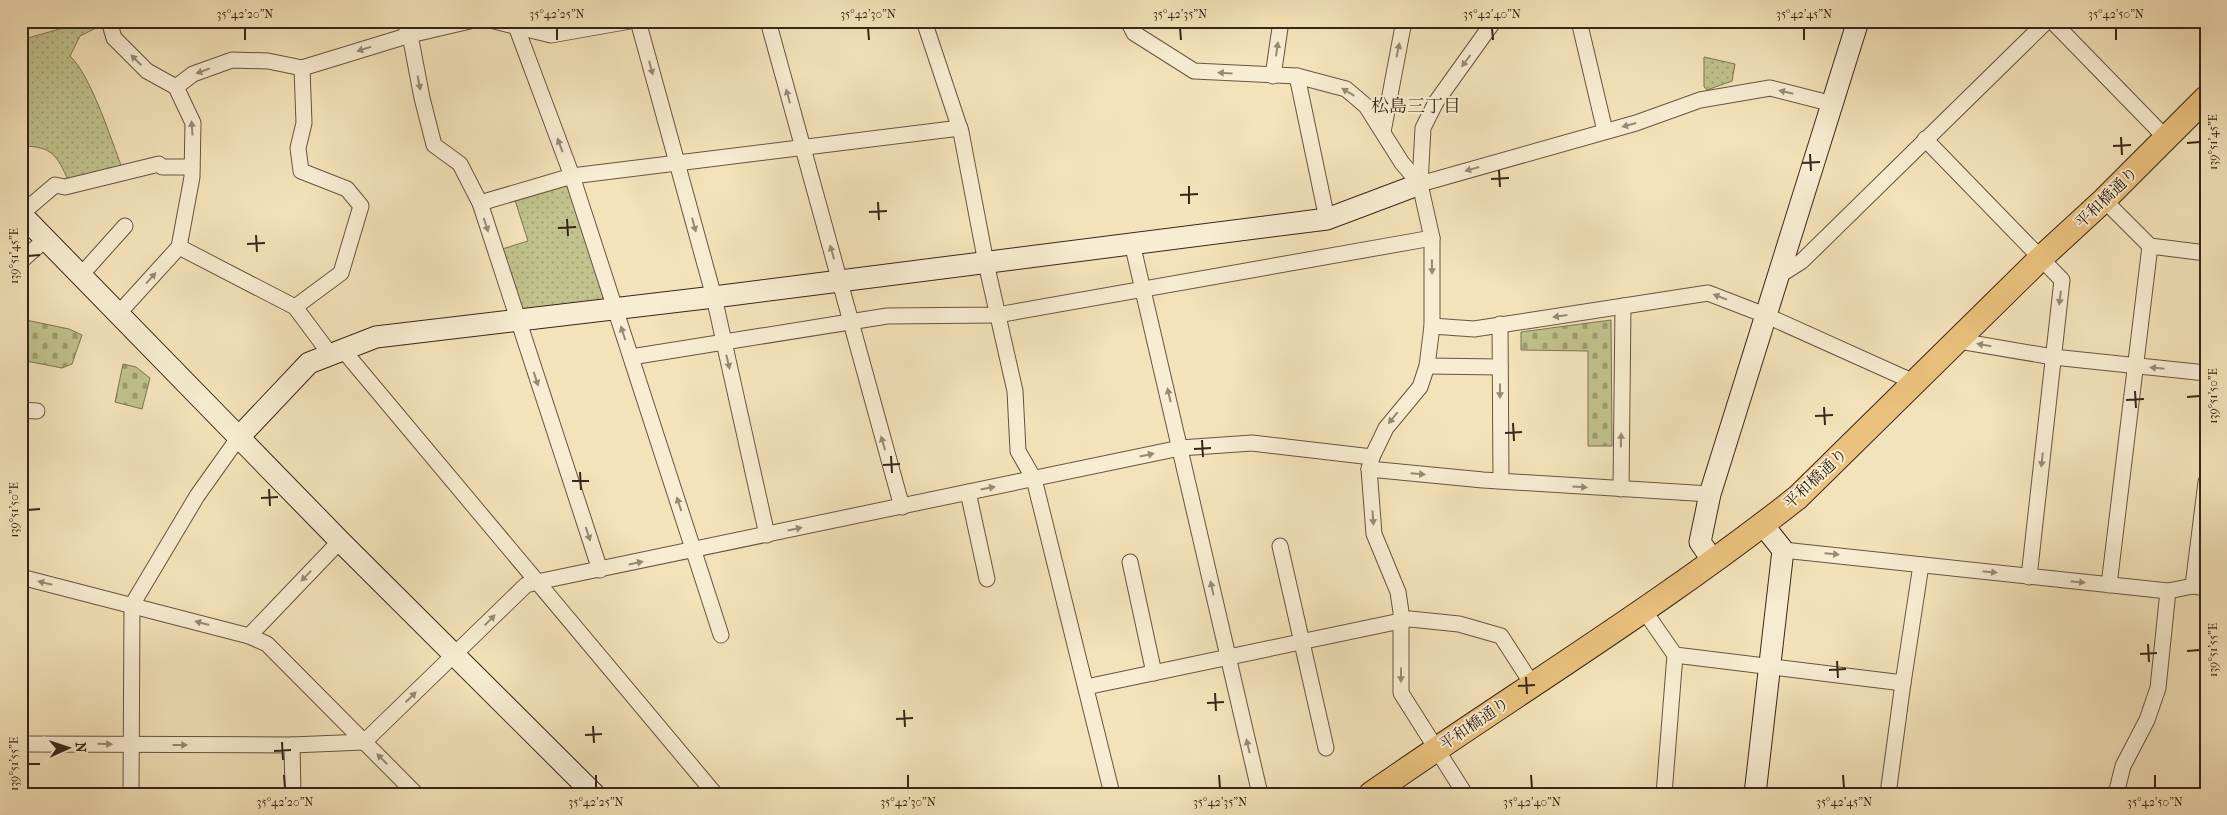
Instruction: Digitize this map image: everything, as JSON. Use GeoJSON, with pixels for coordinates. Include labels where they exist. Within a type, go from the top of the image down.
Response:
{"type":"FeatureCollection","features":[{"type":"Feature","properties":{"kind":"main road","name":"平和橋通り"},"geometry":{"type":"LineString","coordinates":[[1372,794],[1644,609],[1763,525],[1821,476],[2042,257],[2104,200],[2165,137],[2205,101]]}},
{"type":"Feature","properties":{"kind":"street"},"geometry":{"type":"LineString","coordinates":[[109,21],[114,38],[147,72],[176,87],[193,122],[192,168],[179,247],[118,314]]}},
{"type":"Feature","properties":{"kind":"street"},"geometry":{"type":"LineString","coordinates":[[176,87],[193,74],[232,60],[268,60],[302,68],[407,28],[470,21]]}},
{"type":"Feature","properties":{"kind":"street"},"geometry":{"type":"LineString","coordinates":[[494,21],[551,35],[630,21]]}},
{"type":"Feature","properties":{"kind":"street"},"geometry":{"type":"LineString","coordinates":[[638,21],[714,297],[767,535]]}},
{"type":"Feature","properties":{"kind":"street"},"geometry":{"type":"LineString","coordinates":[[768,21],[902,506]]}},
{"type":"Feature","properties":{"kind":"street"},"geometry":{"type":"LineString","coordinates":[[924,21],[960,128],[986,263],[1015,392],[1018,451],[1034,479],[1112,794]]}},
{"type":"Feature","properties":{"kind":"street"},"geometry":{"type":"LineString","coordinates":[[1128,21],[1134,33],[1194,71],[1297,76],[1346,89],[1366,106],[1402,163],[1420,184]]}},
{"type":"Feature","properties":{"kind":"street"},"geometry":{"type":"LineString","coordinates":[[1273,76],[1281,21]]}},
{"type":"Feature","properties":{"kind":"street"},"geometry":{"type":"LineString","coordinates":[[1383,132],[1404,21]]}},
{"type":"Feature","properties":{"kind":"street"},"geometry":{"type":"LineString","coordinates":[[1465,794],[1401,693],[1401,619],[1398,592],[1374,534],[1371,463],[1390,421],[1420,387],[1427,366],[1432,326],[1432,238],[1420,184],[1423,128],[1436,102],[1494,21]]}},
{"type":"Feature","properties":{"kind":"street"},"geometry":{"type":"LineString","coordinates":[[1579,21],[1605,131]]}},
{"type":"Feature","properties":{"kind":"street"},"geometry":{"type":"LineString","coordinates":[[1713,561],[1700,542],[1710,494],[1858,21]]}},
{"type":"Feature","properties":{"kind":"street"},"geometry":{"type":"LineString","coordinates":[[1777,277],[1802,261],[2047,21]]}},
{"type":"Feature","properties":{"kind":"street"},"geometry":{"type":"LineString","coordinates":[[2052,21],[2165,137]]}},
{"type":"Feature","properties":{"kind":"street"},"geometry":{"type":"LineString","coordinates":[[516,25],[572,176],[721,635]]}},
{"type":"Feature","properties":{"kind":"street"},"geometry":{"type":"LineString","coordinates":[[407,28],[434,145],[460,164],[480,203],[600,570]]}},
{"type":"Feature","properties":{"kind":"street"},"geometry":{"type":"LineString","coordinates":[[295,307],[341,273],[361,206],[347,189],[300,172],[298,148],[304,124],[302,68]]}},
{"type":"Feature","properties":{"kind":"street"},"geometry":{"type":"LineString","coordinates":[[1297,76],[1327,218]]}},
{"type":"Feature","properties":{"kind":"street"},"geometry":{"type":"LineString","coordinates":[[131,794],[132,605],[197,496],[239,436],[308,363],[376,337],[986,263],[1327,218],[1420,184],[1636,123],[1700,100],[1770,88],[1833,104]]}},
{"type":"Feature","properties":{"kind":"street"},"geometry":{"type":"LineString","coordinates":[[480,203],[572,176],[960,128]]}},
{"type":"Feature","properties":{"kind":"street"},"geometry":{"type":"LineString","coordinates":[[1925,139],[2042,257],[2062,280],[2029,577]]}},
{"type":"Feature","properties":{"kind":"street"},"geometry":{"type":"LineString","coordinates":[[192,168],[162,167],[159,164],[65,187],[54,185],[21,214],[340,541],[456,654],[594,794]]}},
{"type":"Feature","properties":{"kind":"street"},"geometry":{"type":"LineString","coordinates":[[2104,200],[2150,246],[2206,253]]}},
{"type":"Feature","properties":{"kind":"street"},"geometry":{"type":"LineString","coordinates":[[80,275],[125,226]]}},
{"type":"Feature","properties":{"kind":"street"},"geometry":{"type":"LineString","coordinates":[[631,357],[850,320],[887,316],[998,314],[1432,238]]}},
{"type":"Feature","properties":{"kind":"street"},"geometry":{"type":"LineString","coordinates":[[21,261],[46,239]]}},
{"type":"Feature","properties":{"kind":"street"},"geometry":{"type":"LineString","coordinates":[[1132,243],[1144,288],[1260,794]]}},
{"type":"Feature","properties":{"kind":"street"},"geometry":{"type":"LineString","coordinates":[[2109,585],[2150,246]]}},
{"type":"Feature","properties":{"kind":"street"},"geometry":{"type":"LineString","coordinates":[[179,247],[295,307],[337,352],[537,582],[715,794]]}},
{"type":"Feature","properties":{"kind":"street"},"geometry":{"type":"LineString","coordinates":[[1432,326],[1474,329],[1708,293],[1766,315],[1914,382]]}},
{"type":"Feature","properties":{"kind":"street"},"geometry":{"type":"LineString","coordinates":[[1621,489],[1623,306]]}},
{"type":"Feature","properties":{"kind":"street"},"geometry":{"type":"LineString","coordinates":[[1500,324],[1501,481]]}},
{"type":"Feature","properties":{"kind":"street"},"geometry":{"type":"LineString","coordinates":[[1959,341],[2053,357],[2206,373]]}},
{"type":"Feature","properties":{"kind":"street"},"geometry":{"type":"LineString","coordinates":[[1427,366],[1500,367]]}},
{"type":"Feature","properties":{"kind":"street"},"geometry":{"type":"LineString","coordinates":[[21,410],[37,411]]}},
{"type":"Feature","properties":{"kind":"street"},"geometry":{"type":"LineString","coordinates":[[21,744],[292,745],[364,742],[526,585],[1180,448],[1252,443],[1371,463],[1501,481],[1710,494]]}},
{"type":"Feature","properties":{"kind":"street"},"geometry":{"type":"LineString","coordinates":[[1783,550],[2168,591],[2199,587],[2206,482]]}},
{"type":"Feature","properties":{"kind":"street"},"geometry":{"type":"LineString","coordinates":[[968,492],[987,579]]}},
{"type":"Feature","properties":{"kind":"street"},"geometry":{"type":"LineString","coordinates":[[1756,794],[1783,550],[1763,525]]}},
{"type":"Feature","properties":{"kind":"street"},"geometry":{"type":"LineString","coordinates":[[249,636],[340,541]]}},
{"type":"Feature","properties":{"kind":"street"},"geometry":{"type":"LineString","coordinates":[[1280,546],[1326,748]]}},
{"type":"Feature","properties":{"kind":"street"},"geometry":{"type":"LineString","coordinates":[[1130,562],[1154,673]]}},
{"type":"Feature","properties":{"kind":"street"},"geometry":{"type":"LineString","coordinates":[[1888,794],[1921,565]]}},
{"type":"Feature","properties":{"kind":"street"},"geometry":{"type":"LineString","coordinates":[[21,577],[249,636],[267,644],[416,794]]}},
{"type":"Feature","properties":{"kind":"street"},"geometry":{"type":"LineString","coordinates":[[2116,794],[2123,766],[2147,720],[2158,688],[2168,591]]}},
{"type":"Feature","properties":{"kind":"street"},"geometry":{"type":"LineString","coordinates":[[1644,609],[1675,655],[1664,794]]}},
{"type":"Feature","properties":{"kind":"street"},"geometry":{"type":"LineString","coordinates":[[1086,687],[1228,658],[1401,619],[1425,619],[1459,624],[1501,636],[1532,684]]}},
{"type":"Feature","properties":{"kind":"street"},"geometry":{"type":"LineString","coordinates":[[1675,655],[1903,683]]}},
{"type":"Feature","properties":{"kind":"street"},"geometry":{"type":"LineString","coordinates":[[292,745],[293,794]]}},
{"type":"Feature","properties":{"kind":"green space"},"geometry":{"type":"Polygon","coordinates":[[[67,21],[94,21],[96,28],[80,36],[70,56],[78,65],[93,93],[122,168],[68,180],[57,159],[52,154],[41,148],[24,146],[26,128],[21,126],[21,40],[63,28],[67,21]]]}},
{"type":"Feature","properties":{"kind":"green space"},"geometry":{"type":"Polygon","coordinates":[[[1704,57],[1735,64],[1732,81],[1707,90],[1704,87],[1704,57]]]}},
{"type":"Feature","properties":{"kind":"green space"},"geometry":{"type":"Polygon","coordinates":[[[571,180],[610,304],[522,315],[499,250],[528,241],[514,197],[571,180]]]}},
{"type":"Feature","properties":{"kind":"green space"},"geometry":{"type":"Polygon","coordinates":[[[21,319],[69,329],[82,335],[72,364],[62,368],[21,360],[21,319]]]}},
{"type":"Feature","properties":{"kind":"green space"},"geometry":{"type":"Polygon","coordinates":[[[1611,320],[1612,446],[1588,446],[1588,351],[1521,350],[1521,332],[1611,320]]]}},
{"type":"Feature","properties":{"kind":"green space"},"geometry":{"type":"Polygon","coordinates":[[[123,364],[136,367],[150,378],[142,409],[115,402],[123,364]]]}},
{"type":"Feature","properties":{"kind":"district","name":"松島三丁目"},"geometry":{"type":"Point","coordinates":[1416,106]}}]}
